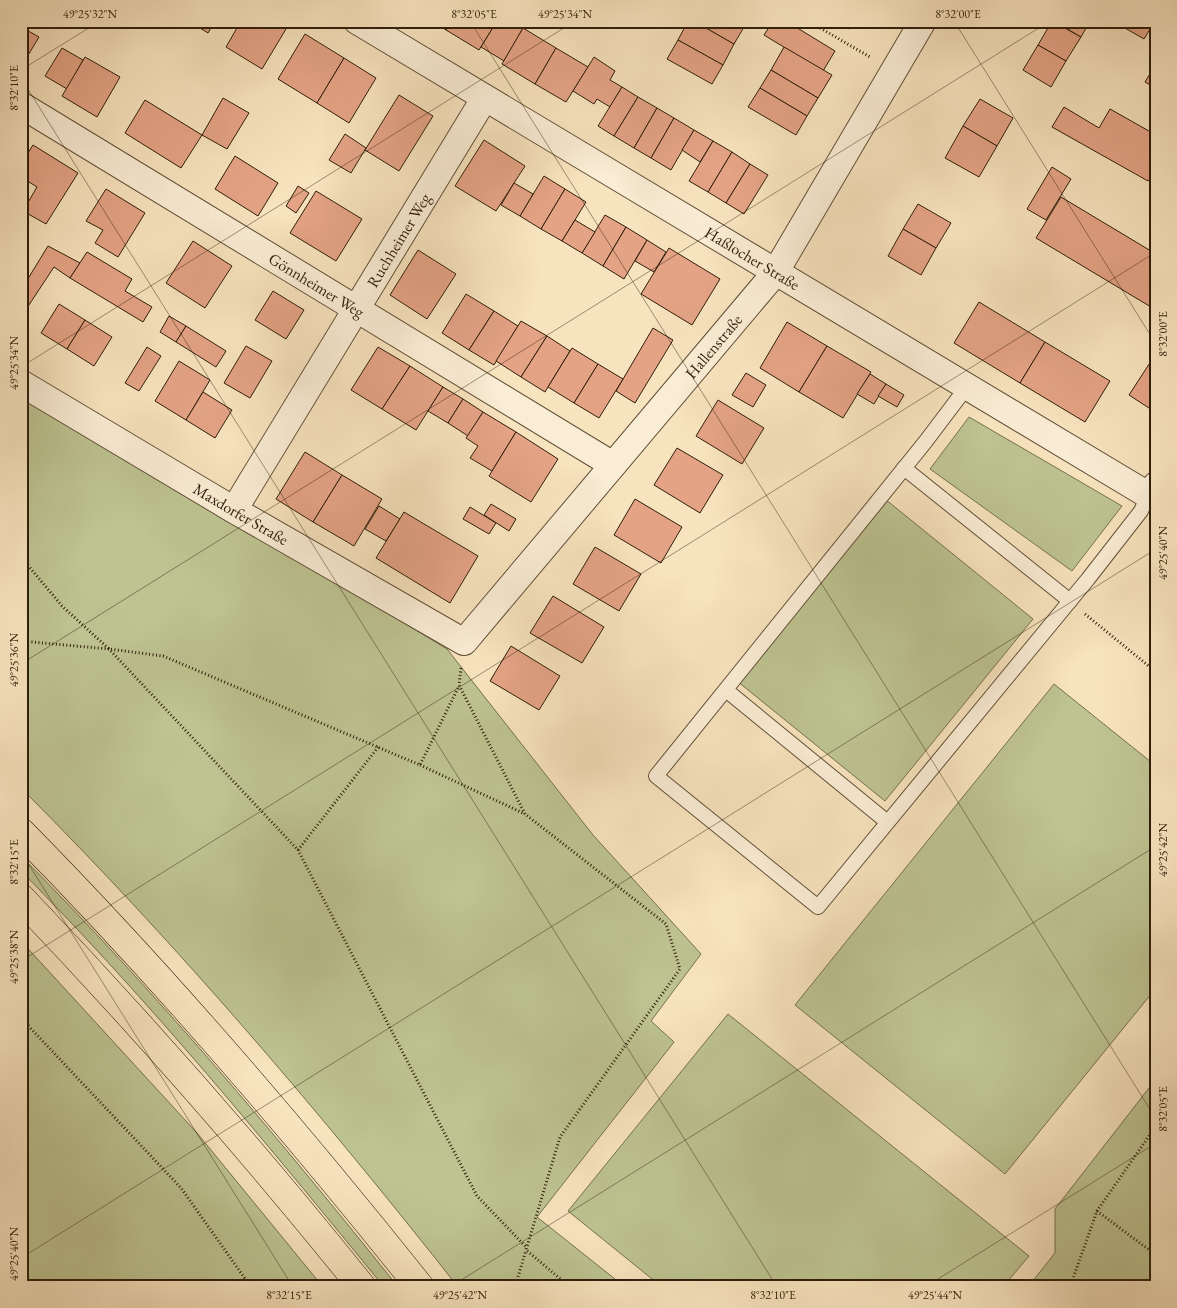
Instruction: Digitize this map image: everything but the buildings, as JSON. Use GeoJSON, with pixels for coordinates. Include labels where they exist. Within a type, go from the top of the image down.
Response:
{"type":"FeatureCollection","features":[{"type":"Feature","properties":{"kind":"highway"},"geometry":{"type":"LineString","coordinates":[[21,832],[84,896],[262,1093],[420,1287]]}},
{"type":"Feature","properties":{"kind":"highway"},"geometry":{"type":"LineString","coordinates":[[21,898],[182,1070],[238,1135],[362,1287]]}},
{"type":"Feature","properties":{"kind":"street","name":"Haßlocher Straße"},"geometry":{"type":"LineString","coordinates":[[357,21],[966,388],[1152,490]]}},
{"type":"Feature","properties":{"kind":"street","name":"Hallenstraße"},"geometry":{"type":"LineString","coordinates":[[464,642],[775,273],[923,21]]}},
{"type":"Feature","properties":{"kind":"street","name":"Ruchheimer Weg"},"geometry":{"type":"LineString","coordinates":[[234,510],[484,99]]}},
{"type":"Feature","properties":{"kind":"street","name":"Gönnheimer Weg"},"geometry":{"type":"LineString","coordinates":[[21,105],[613,465]]}},
{"type":"Feature","properties":{"kind":"street","name":"Maxdorfer Straße"},"geometry":{"type":"LineString","coordinates":[[21,383],[234,510],[464,642]]}},
{"type":"Feature","properties":{"kind":"lane"},"geometry":{"type":"LineString","coordinates":[[966,388],[656,776],[818,907],[886,821],[1070,601],[1141,511],[1152,490]]}},
{"type":"Feature","properties":{"kind":"lane"},"geometry":{"type":"LineString","coordinates":[[904,468],[1070,601]]}},
{"type":"Feature","properties":{"kind":"lane"},"geometry":{"type":"LineString","coordinates":[[726,690],[886,821]]}},
{"type":"Feature","properties":{"kind":"path"},"geometry":{"type":"LineString","coordinates":[[808,21],[894,72]]}},
{"type":"Feature","properties":{"kind":"path"},"geometry":{"type":"LineString","coordinates":[[21,557],[62,606],[109,649],[298,850],[477,1196],[526,1249],[570,1287]]}},
{"type":"Feature","properties":{"kind":"path"},"geometry":{"type":"LineString","coordinates":[[1070,601],[1156,672]]}},
{"type":"Feature","properties":{"kind":"path"},"geometry":{"type":"LineString","coordinates":[[21,641],[163,656],[379,746],[525,814],[666,924],[680,969],[560,1137],[515,1287]]}},
{"type":"Feature","properties":{"kind":"path"},"geometry":{"type":"LineString","coordinates":[[420,765],[460,685],[464,642]]}},
{"type":"Feature","properties":{"kind":"path"},"geometry":{"type":"LineString","coordinates":[[460,685],[525,814]]}},
{"type":"Feature","properties":{"kind":"path"},"geometry":{"type":"LineString","coordinates":[[298,850],[379,746]]}},
{"type":"Feature","properties":{"kind":"path"},"geometry":{"type":"LineString","coordinates":[[21,1018],[181,1188],[251,1287]]}},
{"type":"Feature","properties":{"kind":"path"},"geometry":{"type":"LineString","coordinates":[[1070,1287],[1096,1211],[1156,1126]]}},
{"type":"Feature","properties":{"kind":"path"},"geometry":{"type":"LineString","coordinates":[[1096,1211],[1156,1255]]}},
{"type":"Feature","properties":{"kind":"green space"},"geometry":{"type":"Polygon","coordinates":[[[21,390],[447,649],[593,835],[701,954],[651,1021],[674,1042],[537,1217],[625,1287],[458,1287],[354,1158],[247,1031],[136,908],[21,788],[21,390]]]}},
{"type":"Feature","properties":{"kind":"green space"},"geometry":{"type":"Polygon","coordinates":[[[969,417],[1122,506],[1072,571],[930,469],[969,417]]]}},
{"type":"Feature","properties":{"kind":"green space"},"geometry":{"type":"Polygon","coordinates":[[[885,499],[1033,619],[885,801],[737,681],[885,499]]]}},
{"type":"Feature","properties":{"kind":"green space"},"geometry":{"type":"Polygon","coordinates":[[[1054,684],[1156,766],[1156,988],[1005,1174],[795,1005],[1054,684]]]}},
{"type":"Feature","properties":{"kind":"green space"},"geometry":{"type":"Polygon","coordinates":[[[21,856],[71,907],[168,1013],[262,1121],[398,1287],[384,1287],[252,1127],[162,1022],[21,871],[21,856]]]}},
{"type":"Feature","properties":{"kind":"green space"},"geometry":{"type":"Polygon","coordinates":[[[21,941],[197,1133],[323,1287],[21,1287],[21,941]]]}},
{"type":"Feature","properties":{"kind":"green space"},"geometry":{"type":"Polygon","coordinates":[[[728,1014],[1029,1256],[1003,1287],[662,1287],[568,1211],[728,1014]]]}},
{"type":"Feature","properties":{"kind":"green space"},"geometry":{"type":"Polygon","coordinates":[[[1156,1079],[1156,1287],[1028,1287],[1055,1253],[1055,1209],[1156,1079]]]}}]}
